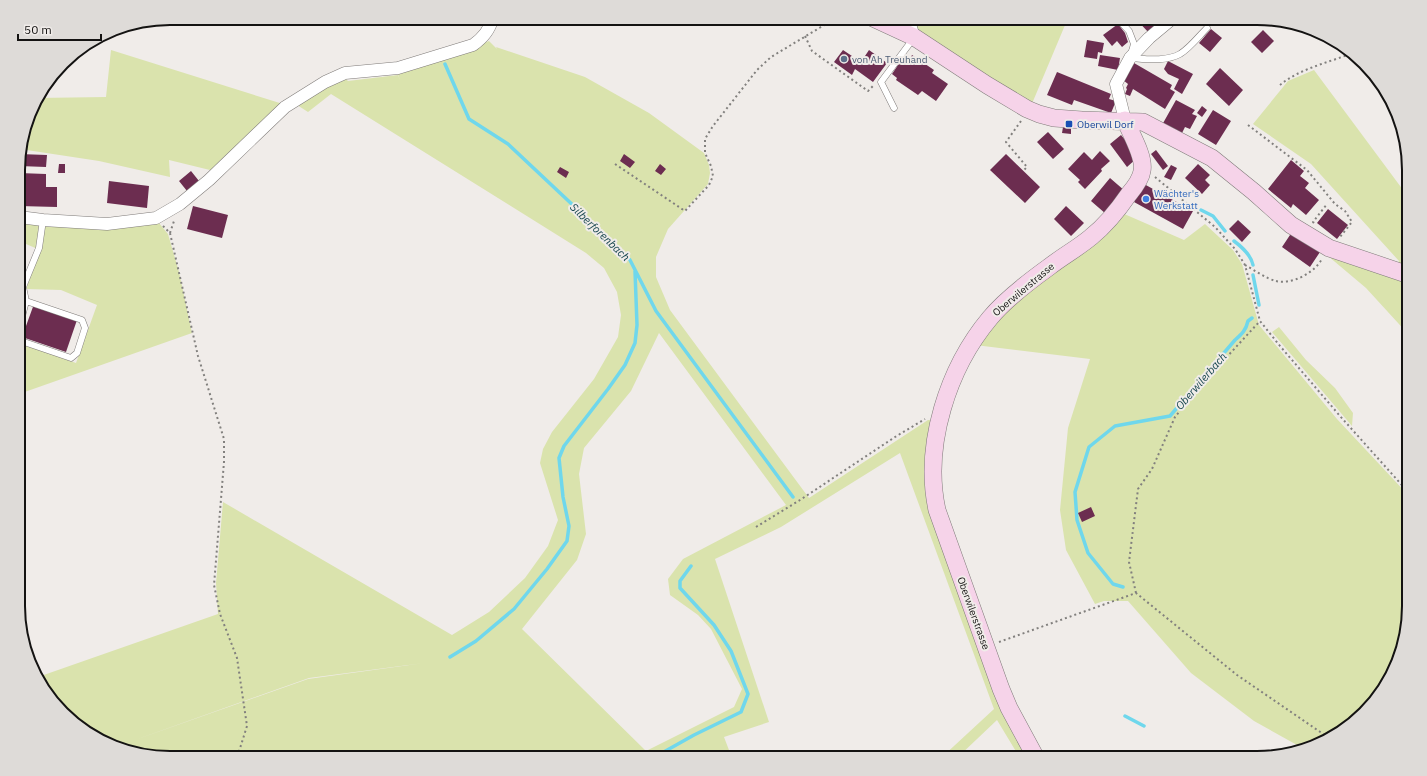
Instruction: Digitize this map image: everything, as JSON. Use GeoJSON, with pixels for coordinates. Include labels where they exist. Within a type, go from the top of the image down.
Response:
{"type":"FeatureCollection","features":[{"type":"Feature","properties":{"kind":"street"},"geometry":{"type":"LineString","coordinates":[[25,218],[107,224],[156,218],[180,204],[209,180],[285,107],[311,89],[345,74],[398,68],[473,44],[483,38],[490,25]]}},
{"type":"Feature","properties":{"kind":"street"},"geometry":{"type":"LineString","coordinates":[[888,25],[914,37],[987,85],[1027,109],[1039,114],[1054,118],[1143,122],[1212,158],[1254,192],[1292,226],[1307,235],[1402,272]]}},
{"type":"Feature","properties":{"kind":"street"},"geometry":{"type":"LineString","coordinates":[[910,25],[914,37]]}},
{"type":"Feature","properties":{"kind":"street"},"geometry":{"type":"LineString","coordinates":[[1143,168],[1140,153],[1125,120],[1116,84],[1130,58],[1149,38],[1165,25]]}},
{"type":"Feature","properties":{"kind":"street","name":"Oberwilerstrasse"},"geometry":{"type":"LineString","coordinates":[[1032,751],[1007,702],[936,510],[933,492],[933,461],[937,431],[949,386],[969,347],[991,316],[1033,279],[1102,227],[1115,213],[1132,190],[1141,175],[1143,168]]}},
{"type":"Feature","properties":{"kind":"lane"},"geometry":{"type":"LineString","coordinates":[[1123,25],[1129,31],[1134,44],[1130,58],[1151,59],[1168,58],[1180,54],[1207,28]]}},
{"type":"Feature","properties":{"kind":"lane"},"geometry":{"type":"LineString","coordinates":[[894,108],[881,82],[914,37]]}},
{"type":"Feature","properties":{"kind":"lane"},"geometry":{"type":"LineString","coordinates":[[25,282],[39,248],[43,220]]}},
{"type":"Feature","properties":{"kind":"lane"},"geometry":{"type":"LineString","coordinates":[[25,296],[25,305]]}},
{"type":"Feature","properties":{"kind":"lane"},"geometry":{"type":"LineString","coordinates":[[25,342],[71,358],[77,353],[85,328],[82,320],[26,301]]}},
{"type":"Feature","properties":{"kind":"path"},"geometry":{"type":"LineString","coordinates":[[615,164],[685,211],[709,185],[713,176],[711,166],[705,153],[705,139],[713,126],[757,70],[771,57],[824,25]]}},
{"type":"Feature","properties":{"kind":"path"},"geometry":{"type":"LineString","coordinates":[[805,36],[812,51],[868,91],[874,84],[881,82]]}},
{"type":"Feature","properties":{"kind":"path"},"geometry":{"type":"LineString","coordinates":[[1280,85],[1301,72],[1346,56]]}},
{"type":"Feature","properties":{"kind":"path"},"geometry":{"type":"LineString","coordinates":[[1019,125],[1006,142],[1027,167],[1023,171]]}},
{"type":"Feature","properties":{"kind":"path"},"geometry":{"type":"LineString","coordinates":[[1245,265],[1276,281],[1291,282],[1308,273],[1320,262],[1352,222],[1345,211],[1335,204],[1307,170],[1248,125]]}},
{"type":"Feature","properties":{"kind":"path"},"geometry":{"type":"LineString","coordinates":[[1143,168],[1215,227],[1235,249],[1245,265],[1260,321],[1340,416],[1402,485]]}},
{"type":"Feature","properties":{"kind":"path"},"geometry":{"type":"LineString","coordinates":[[1307,235],[1315,224],[1313,222],[1327,204]]}},
{"type":"Feature","properties":{"kind":"path"},"geometry":{"type":"LineString","coordinates":[[156,218],[170,234],[198,356],[224,439],[224,462],[214,585],[220,614],[237,658],[247,726],[239,751]]}},
{"type":"Feature","properties":{"kind":"path"},"geometry":{"type":"LineString","coordinates":[[1260,321],[1200,386],[1175,417],[1152,469],[1138,489],[1129,562],[1136,593],[1237,675],[1324,735]]}},
{"type":"Feature","properties":{"kind":"path"},"geometry":{"type":"LineString","coordinates":[[756,527],[800,500],[895,437],[930,417],[940,416]]}},
{"type":"Feature","properties":{"kind":"path"},"geometry":{"type":"LineString","coordinates":[[986,647],[1136,593]]}},
{"type":"Feature","properties":{"kind":"green space"},"geometry":{"type":"Polygon","coordinates":[[[913,25],[1065,25],[1031,106],[917,36],[913,25]]]}},
{"type":"Feature","properties":{"kind":"green space"},"geometry":{"type":"Polygon","coordinates":[[[489,41],[497,49],[496,47],[585,77],[649,113],[704,153],[709,165],[710,173],[708,184],[668,229],[656,257],[656,277],[670,310],[809,498],[928,420],[936,420],[927,464],[1030,751],[1016,751],[997,720],[964,751],[949,751],[994,709],[900,453],[781,527],[715,559],[769,722],[724,737],[729,751],[646,751],[170,751],[161,751],[133,746],[106,736],[90,727],[74,715],[61,702],[43,675],[218,614],[216,583],[223,502],[452,635],[489,612],[525,578],[548,546],[558,520],[540,463],[543,449],[552,432],[594,379],[618,337],[621,315],[617,292],[604,268],[586,253],[331,94],[308,112],[294,103],[345,78],[348,81],[398,75],[400,80],[397,71],[441,60],[489,41]],[[659,333],[631,391],[584,448],[579,474],[586,534],[577,560],[522,629],[646,751],[734,707],[742,689],[711,629],[698,615],[670,595],[668,579],[683,559],[786,505],[659,333]],[[424,663],[309,678],[132,741],[308,679],[424,663]]]}},
{"type":"Feature","properties":{"kind":"green space"},"geometry":{"type":"Polygon","coordinates":[[[111,50],[283,104],[214,171],[169,160],[170,177],[99,161],[26,150],[36,115],[44,98],[106,97],[111,50]]]}},
{"type":"Feature","properties":{"kind":"green space"},"geometry":{"type":"Polygon","coordinates":[[[1314,70],[1402,189],[1402,268],[1395,266],[1399,261],[1311,164],[1253,124],[1288,81],[1314,70]]]}},
{"type":"Feature","properties":{"kind":"green space"},"geometry":{"type":"Polygon","coordinates":[[[1122,213],[1184,240],[1205,224],[1233,250],[1242,264],[1259,325],[1337,419],[1402,489],[1401,625],[1391,661],[1383,678],[1366,702],[1353,715],[1329,732],[1297,745],[1254,721],[1191,673],[1128,601],[1104,601],[1095,604],[1066,550],[1060,510],[1068,428],[1090,359],[975,345],[994,319],[1122,213]]]}},
{"type":"Feature","properties":{"kind":"green space"},"geometry":{"type":"Polygon","coordinates":[[[154,217],[168,234],[179,272],[192,333],[25,392],[25,345],[76,363],[97,305],[61,290],[26,289],[40,250],[25,244],[25,220],[154,217]]]}},
{"type":"Feature","properties":{"kind":"green space"},"geometry":{"type":"Polygon","coordinates":[[[1328,256],[1402,276],[1402,327],[1366,288],[1328,256]]]}},
{"type":"Feature","properties":{"kind":"green space"},"geometry":{"type":"Polygon","coordinates":[[[1279,327],[1306,360],[1335,388],[1353,413],[1352,426],[1272,332],[1279,327]]]}},
{"type":"Feature","properties":{"kind":"building"},"geometry":{"type":"Polygon","coordinates":[[[1119,25],[1125,33],[1128,42],[1122,47],[1117,41],[1112,46],[1103,35],[1119,25]]]}},
{"type":"Feature","properties":{"kind":"building"},"geometry":{"type":"Polygon","coordinates":[[[1142,25],[1157,25],[1149,33],[1142,25]]]}},
{"type":"Feature","properties":{"kind":"building"},"geometry":{"type":"Polygon","coordinates":[[[1211,29],[1222,38],[1210,52],[1199,43],[1211,29]]]}},
{"type":"Feature","properties":{"kind":"building"},"geometry":{"type":"Polygon","coordinates":[[[1263,30],[1274,41],[1262,53],[1251,42],[1263,30]]]}},
{"type":"Feature","properties":{"kind":"building"},"geometry":{"type":"Polygon","coordinates":[[[1087,40],[1104,43],[1102,53],[1098,52],[1097,59],[1084,57],[1087,40]]]}},
{"type":"Feature","properties":{"kind":"building"},"geometry":{"type":"Polygon","coordinates":[[[843,50],[861,62],[869,50],[887,63],[873,82],[855,69],[852,75],[834,62],[843,50]]]}},
{"type":"Feature","properties":{"kind":"building"},"geometry":{"type":"Polygon","coordinates":[[[912,55],[934,70],[932,73],[948,84],[936,101],[922,91],[918,95],[896,80],[897,78],[892,74],[904,56],[910,59],[912,55]]]}},
{"type":"Feature","properties":{"kind":"building"},"geometry":{"type":"Polygon","coordinates":[[[1100,55],[1120,58],[1118,70],[1098,66],[1100,55]]]}},
{"type":"Feature","properties":{"kind":"building"},"geometry":{"type":"Polygon","coordinates":[[[1168,61],[1193,74],[1182,94],[1174,89],[1179,79],[1168,74],[1164,69],[1168,61]]]}},
{"type":"Feature","properties":{"kind":"building"},"geometry":{"type":"Polygon","coordinates":[[[1134,63],[1172,85],[1170,89],[1175,92],[1165,109],[1133,89],[1130,96],[1125,94],[1128,84],[1123,80],[1134,63]]]}},
{"type":"Feature","properties":{"kind":"building"},"geometry":{"type":"Polygon","coordinates":[[[1220,68],[1243,90],[1229,106],[1206,84],[1220,68]]]}},
{"type":"Feature","properties":{"kind":"building"},"geometry":{"type":"Polygon","coordinates":[[[1057,72],[1111,94],[1109,99],[1116,101],[1111,113],[1074,100],[1072,105],[1047,95],[1057,72]]]}},
{"type":"Feature","properties":{"kind":"building"},"geometry":{"type":"Polygon","coordinates":[[[1176,100],[1195,110],[1192,114],[1197,116],[1190,129],[1185,127],[1181,135],[1162,125],[1176,100]]]}},
{"type":"Feature","properties":{"kind":"building"},"geometry":{"type":"Polygon","coordinates":[[[1202,106],[1207,110],[1202,117],[1197,113],[1202,106]]]}},
{"type":"Feature","properties":{"kind":"building"},"geometry":{"type":"Polygon","coordinates":[[[1213,110],[1231,121],[1216,145],[1198,134],[1213,110]]]}},
{"type":"Feature","properties":{"kind":"building"},"geometry":{"type":"Polygon","coordinates":[[[1063,127],[1071,127],[1071,134],[1062,133],[1063,127]]]}},
{"type":"Feature","properties":{"kind":"building"},"geometry":{"type":"Polygon","coordinates":[[[1048,132],[1064,149],[1053,159],[1037,142],[1048,132]]]}},
{"type":"Feature","properties":{"kind":"building"},"geometry":{"type":"Polygon","coordinates":[[[1121,135],[1131,147],[1137,158],[1127,167],[1110,144],[1121,135]]]}},
{"type":"Feature","properties":{"kind":"building"},"geometry":{"type":"Polygon","coordinates":[[[1156,150],[1168,166],[1163,170],[1151,154],[1156,150]]]}},
{"type":"Feature","properties":{"kind":"building"},"geometry":{"type":"Polygon","coordinates":[[[1100,151],[1110,161],[1101,169],[1102,171],[1085,189],[1078,182],[1080,180],[1068,169],[1084,152],[1092,160],[1100,151]]]}},
{"type":"Feature","properties":{"kind":"building"},"geometry":{"type":"Polygon","coordinates":[[[26,154],[47,155],[46,167],[25,166],[26,154]]]}},
{"type":"Feature","properties":{"kind":"building"},"geometry":{"type":"Polygon","coordinates":[[[624,154],[635,162],[630,168],[620,161],[624,154]]]}},
{"type":"Feature","properties":{"kind":"building"},"geometry":{"type":"Polygon","coordinates":[[[1006,154],[1040,187],[1025,203],[990,170],[1006,154]]]}},
{"type":"Feature","properties":{"kind":"building"},"geometry":{"type":"Polygon","coordinates":[[[1291,160],[1304,171],[1300,176],[1309,183],[1305,188],[1319,200],[1306,215],[1293,204],[1291,208],[1268,189],[1291,160]]]}},
{"type":"Feature","properties":{"kind":"building"},"geometry":{"type":"Polygon","coordinates":[[[59,164],[65,164],[65,173],[58,173],[59,164]]]}},
{"type":"Feature","properties":{"kind":"building"},"geometry":{"type":"Polygon","coordinates":[[[660,164],[666,169],[661,175],[655,171],[660,164]]]}},
{"type":"Feature","properties":{"kind":"building"},"geometry":{"type":"Polygon","coordinates":[[[1198,164],[1210,175],[1205,180],[1210,185],[1202,194],[1185,178],[1198,164]]]}},
{"type":"Feature","properties":{"kind":"building"},"geometry":{"type":"Polygon","coordinates":[[[1171,165],[1177,168],[1171,180],[1164,177],[1171,165]]]}},
{"type":"Feature","properties":{"kind":"building"},"geometry":{"type":"Polygon","coordinates":[[[560,167],[569,172],[566,178],[557,172],[560,167]]]}},
{"type":"Feature","properties":{"kind":"building"},"geometry":{"type":"Polygon","coordinates":[[[191,171],[199,181],[187,191],[179,181],[191,171]]]}},
{"type":"Feature","properties":{"kind":"building"},"geometry":{"type":"Polygon","coordinates":[[[25,173],[46,174],[46,187],[57,187],[57,207],[25,206],[25,173]]]}},
{"type":"Feature","properties":{"kind":"building"},"geometry":{"type":"Polygon","coordinates":[[[1110,178],[1125,191],[1106,214],[1091,201],[1110,178]]]}},
{"type":"Feature","properties":{"kind":"building"},"geometry":{"type":"Polygon","coordinates":[[[109,181],[149,186],[147,208],[107,203],[109,181]]]}},
{"type":"Feature","properties":{"kind":"building"},"geometry":{"type":"Polygon","coordinates":[[[1144,184],[1193,211],[1183,229],[1134,202],[1144,184]]]}},
{"type":"Feature","properties":{"kind":"building"},"geometry":{"type":"Polygon","coordinates":[[[193,206],[228,215],[222,238],[187,229],[193,206]]]}},
{"type":"Feature","properties":{"kind":"building"},"geometry":{"type":"Polygon","coordinates":[[[1066,206],[1084,223],[1071,236],[1054,219],[1066,206]]]}},
{"type":"Feature","properties":{"kind":"building"},"geometry":{"type":"Polygon","coordinates":[[[1328,209],[1348,225],[1337,239],[1317,223],[1328,209]]]}},
{"type":"Feature","properties":{"kind":"building"},"geometry":{"type":"Polygon","coordinates":[[[1238,220],[1251,232],[1242,242],[1229,229],[1238,220]]]}},
{"type":"Feature","properties":{"kind":"building"},"geometry":{"type":"Polygon","coordinates":[[[1292,232],[1320,252],[1310,267],[1282,247],[1292,232]]]}},
{"type":"Feature","properties":{"kind":"building"},"geometry":{"type":"Polygon","coordinates":[[[34,304],[77,320],[66,352],[25,338],[25,329],[34,304]]]}},
{"type":"Feature","properties":{"kind":"building"},"geometry":{"type":"Polygon","coordinates":[[[1091,507],[1095,516],[1082,522],[1078,513],[1091,507]]]}},
{"type":"Feature","properties":{"kind":"waterway","name":"Silberforenbach"},"geometry":{"type":"LineString","coordinates":[[445,64],[469,119],[508,144],[630,260],[656,311],[793,497]]}},
{"type":"Feature","properties":{"kind":"waterway","name":"Oberwilerbach"},"geometry":{"type":"LineString","coordinates":[[1201,210],[1213,216],[1225,231]]}},
{"type":"Feature","properties":{"kind":"waterway","name":"Oberwilerbach"},"geometry":{"type":"LineString","coordinates":[[1234,241],[1248,255],[1253,265]]}},
{"type":"Feature","properties":{"kind":"waterway"},"geometry":{"type":"LineString","coordinates":[[450,657],[476,641],[514,609],[547,569],[567,541],[569,526],[563,497],[559,458],[564,446],[625,365],[635,343],[637,325],[635,271]]}},
{"type":"Feature","properties":{"kind":"waterway","name":"Oberwilerbach"},"geometry":{"type":"LineString","coordinates":[[1253,275],[1259,305]]}},
{"type":"Feature","properties":{"kind":"waterway","name":"Oberwilerbach"},"geometry":{"type":"LineString","coordinates":[[1123,587],[1113,584],[1088,553],[1077,520],[1075,492],[1089,447],[1115,426],[1170,416],[1235,340],[1242,334],[1248,321],[1252,318]]}},
{"type":"Feature","properties":{"kind":"waterway"},"geometry":{"type":"LineString","coordinates":[[665,751],[741,712],[748,694],[731,651],[714,625],[680,588],[680,581],[691,566]]}},
{"type":"Feature","properties":{"kind":"waterway"},"geometry":{"type":"LineString","coordinates":[[1125,716],[1144,726]]}},
{"type":"Feature","properties":{"kind":"place","name":"von Ah Treuhand"},"geometry":{"type":"Point","coordinates":[844,59]}},
{"type":"Feature","properties":{"kind":"place","name":"Oberwil Dorf"},"geometry":{"type":"Point","coordinates":[1069,124]}},
{"type":"Feature","properties":{"kind":"place","name":"Wächter's Werkstatt"},"geometry":{"type":"Point","coordinates":[1146,199]}}]}
